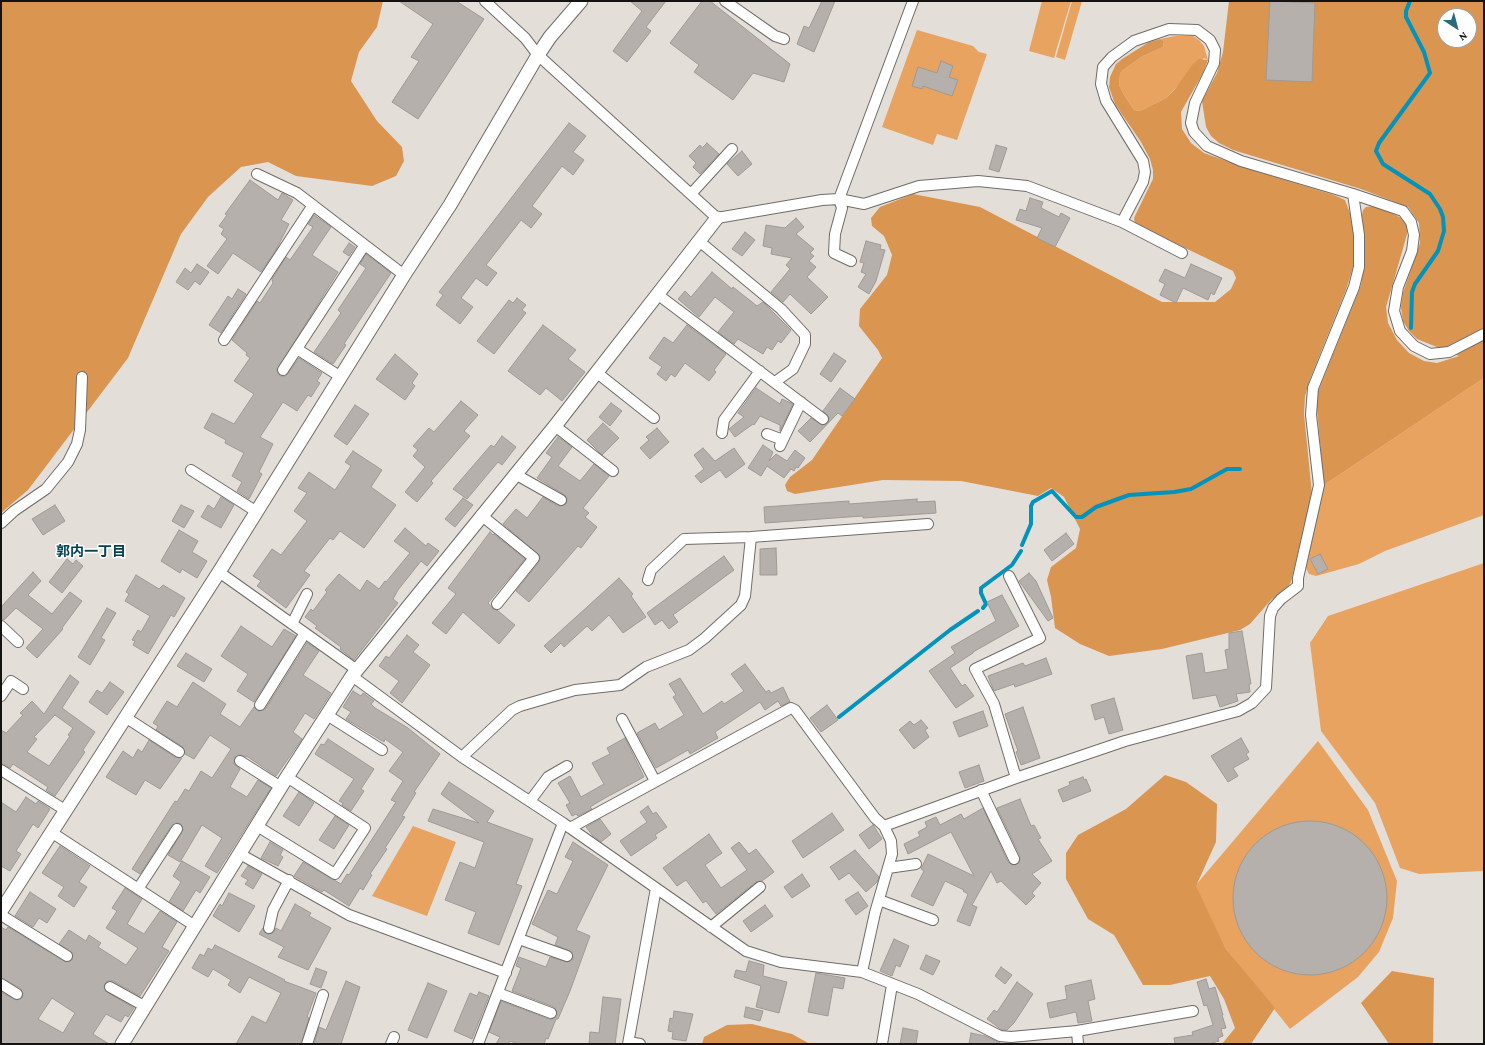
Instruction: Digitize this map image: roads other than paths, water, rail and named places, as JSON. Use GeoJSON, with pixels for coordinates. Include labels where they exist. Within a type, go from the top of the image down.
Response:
{"type":"FeatureCollection","features":[{"type":"Feature","properties":{"kind":"street"},"geometry":{"type":"LineString","coordinates":[[485,1],[525,38],[538,55],[717,218]]}},
{"type":"Feature","properties":{"kind":"street"},"geometry":{"type":"LineString","coordinates":[[1,911],[219,572],[404,275],[450,205],[538,55],[550,37],[581,1]]}},
{"type":"Feature","properties":{"kind":"street"},"geometry":{"type":"LineString","coordinates":[[725,1],[775,36],[784,40]]}},
{"type":"Feature","properties":{"kind":"street"},"geometry":{"type":"LineString","coordinates":[[851,261],[834,253],[835,234],[842,208],[838,199],[913,1]]}},
{"type":"Feature","properties":{"kind":"street"},"geometry":{"type":"LineString","coordinates":[[1122,222],[1143,182],[1145,172],[1143,161],[1106,101],[1101,84],[1103,67],[1112,57],[1134,41],[1169,29],[1197,30],[1210,40],[1215,50],[1214,63],[1195,104],[1191,123],[1194,132],[1206,146],[1241,161],[1353,194],[1403,211],[1411,222],[1414,234],[1412,251],[1398,287],[1394,311],[1400,331],[1414,346],[1430,354],[1449,352],[1484,334]]}},
{"type":"Feature","properties":{"kind":"street"},"geometry":{"type":"LineString","coordinates":[[691,194],[732,148]]}},
{"type":"Feature","properties":{"kind":"street"},"geometry":{"type":"LineString","coordinates":[[257,174],[297,193],[364,246],[404,275]]}},
{"type":"Feature","properties":{"kind":"street"},"geometry":{"type":"LineString","coordinates":[[122,1044],[284,782],[355,673],[555,426],[717,218],[822,200],[838,199],[864,204],[919,186],[978,181],[1026,186],[1122,222],[1182,253]]}},
{"type":"Feature","properties":{"kind":"street"},"geometry":{"type":"LineString","coordinates":[[884,826],[981,790],[1125,741],[1238,711],[1252,703],[1266,688],[1270,616],[1273,608],[1281,599],[1298,586],[1298,578],[1319,485],[1311,415],[1313,388],[1354,287],[1359,267],[1359,235],[1353,194]]}},
{"type":"Feature","properties":{"kind":"street"},"geometry":{"type":"LineString","coordinates":[[224,340],[313,205]]}},
{"type":"Feature","properties":{"kind":"street"},"geometry":{"type":"LineString","coordinates":[[699,241],[781,309],[805,335],[805,344],[801,356],[793,369],[775,382]]}},
{"type":"Feature","properties":{"kind":"street"},"geometry":{"type":"LineString","coordinates":[[283,370],[364,246]]}},
{"type":"Feature","properties":{"kind":"street"},"geometry":{"type":"LineString","coordinates":[[658,294],[823,419]]}},
{"type":"Feature","properties":{"kind":"street"},"geometry":{"type":"LineString","coordinates":[[297,349],[341,377]]}},
{"type":"Feature","properties":{"kind":"street"},"geometry":{"type":"LineString","coordinates":[[722,432],[724,420],[760,371]]}},
{"type":"Feature","properties":{"kind":"street"},"geometry":{"type":"LineString","coordinates":[[596,372],[654,418]]}},
{"type":"Feature","properties":{"kind":"street"},"geometry":{"type":"LineString","coordinates":[[1,523],[14,511],[46,489],[57,476],[74,450],[80,430],[82,377]]}},
{"type":"Feature","properties":{"kind":"street"},"geometry":{"type":"LineString","coordinates":[[767,434],[782,443],[801,402]]}},
{"type":"Feature","properties":{"kind":"street"},"geometry":{"type":"LineString","coordinates":[[555,426],[613,471]]}},
{"type":"Feature","properties":{"kind":"street"},"geometry":{"type":"LineString","coordinates":[[191,470],[257,512]]}},
{"type":"Feature","properties":{"kind":"street"},"geometry":{"type":"LineString","coordinates":[[515,474],[561,500]]}},
{"type":"Feature","properties":{"kind":"street"},"geometry":{"type":"LineString","coordinates":[[482,515],[534,558],[497,604]]}},
{"type":"Feature","properties":{"kind":"street"},"geometry":{"type":"LineString","coordinates":[[648,580],[651,570],[684,539],[751,537],[928,524]]}},
{"type":"Feature","properties":{"kind":"street"},"geometry":{"type":"LineString","coordinates":[[462,757],[512,710],[520,706],[575,690],[620,685],[646,667],[689,650],[705,638],[742,605],[745,596],[751,537]]}},
{"type":"Feature","properties":{"kind":"street"},"geometry":{"type":"LineString","coordinates":[[219,572],[305,633],[462,757],[567,826],[746,951],[766,959],[780,962],[862,972],[918,994],[1000,1036],[1011,1037],[1077,1031],[1193,1012]]}},
{"type":"Feature","properties":{"kind":"street"},"geometry":{"type":"LineString","coordinates":[[1009,576],[1040,638],[975,669],[994,704],[1016,778]]}},
{"type":"Feature","properties":{"kind":"street"},"geometry":{"type":"LineString","coordinates":[[292,624],[307,594]]}},
{"type":"Feature","properties":{"kind":"street"},"geometry":{"type":"LineString","coordinates":[[1,626],[18,642]]}},
{"type":"Feature","properties":{"kind":"street"},"geometry":{"type":"LineString","coordinates":[[260,705],[305,633]]}},
{"type":"Feature","properties":{"kind":"street"},"geometry":{"type":"LineString","coordinates":[[1,696],[11,681],[23,689]]}},
{"type":"Feature","properties":{"kind":"street"},"geometry":{"type":"LineString","coordinates":[[478,1044],[519,939],[567,826],[655,781],[791,708],[795,710],[875,818],[884,826],[891,841],[892,854],[879,900],[862,972]]}},
{"type":"Feature","properties":{"kind":"street"},"geometry":{"type":"LineString","coordinates":[[327,715],[382,750]]}},
{"type":"Feature","properties":{"kind":"street"},"geometry":{"type":"LineString","coordinates":[[125,717],[179,752]]}},
{"type":"Feature","properties":{"kind":"street"},"geometry":{"type":"LineString","coordinates":[[622,719],[655,781]]}},
{"type":"Feature","properties":{"kind":"street"},"geometry":{"type":"LineString","coordinates":[[240,761],[284,782],[365,828],[335,874],[257,826]]}},
{"type":"Feature","properties":{"kind":"street"},"geometry":{"type":"LineString","coordinates":[[530,801],[548,777],[567,766]]}},
{"type":"Feature","properties":{"kind":"street"},"geometry":{"type":"LineString","coordinates":[[1,770],[65,810]]}},
{"type":"Feature","properties":{"kind":"street"},"geometry":{"type":"LineString","coordinates":[[981,790],[1014,859]]}},
{"type":"Feature","properties":{"kind":"street"},"geometry":{"type":"LineString","coordinates":[[138,889],[177,829]]}},
{"type":"Feature","properties":{"kind":"street"},"geometry":{"type":"LineString","coordinates":[[51,832],[195,926]]}},
{"type":"Feature","properties":{"kind":"street"},"geometry":{"type":"LineString","coordinates":[[240,854],[289,880],[349,915],[506,973]]}},
{"type":"Feature","properties":{"kind":"street"},"geometry":{"type":"LineString","coordinates":[[888,868],[916,864]]}},
{"type":"Feature","properties":{"kind":"street"},"geometry":{"type":"LineString","coordinates":[[269,928],[273,910],[289,880]]}},
{"type":"Feature","properties":{"kind":"street"},"geometry":{"type":"LineString","coordinates":[[711,927],[760,887]]}},
{"type":"Feature","properties":{"kind":"street"},"geometry":{"type":"LineString","coordinates":[[640,1044],[628,1043],[656,888]]}},
{"type":"Feature","properties":{"kind":"street"},"geometry":{"type":"LineString","coordinates":[[879,900],[933,920]]}},
{"type":"Feature","properties":{"kind":"street"},"geometry":{"type":"LineString","coordinates":[[1,915],[67,956]]}},
{"type":"Feature","properties":{"kind":"street"},"geometry":{"type":"LineString","coordinates":[[519,939],[567,956]]}},
{"type":"Feature","properties":{"kind":"street"},"geometry":{"type":"LineString","coordinates":[[1,984],[17,994]]}},
{"type":"Feature","properties":{"kind":"street"},"geometry":{"type":"LineString","coordinates":[[882,1044],[892,985]]}},
{"type":"Feature","properties":{"kind":"street"},"geometry":{"type":"LineString","coordinates":[[110,987],[146,1007]]}},
{"type":"Feature","properties":{"kind":"street"},"geometry":{"type":"LineString","coordinates":[[498,993],[551,1013]]}},
{"type":"Feature","properties":{"kind":"street"},"geometry":{"type":"LineString","coordinates":[[307,1044],[322,995]]}},
{"type":"Feature","properties":{"kind":"street"},"geometry":{"type":"LineString","coordinates":[[1077,1031],[1078,1044]]}},
{"type":"Feature","properties":{"kind":"waterway"},"geometry":{"type":"LineString","coordinates":[[1410,1],[1406,11],[1406,17],[1424,52],[1430,73],[1379,143],[1376,151],[1383,164],[1430,194],[1440,209],[1443,217],[1444,231],[1438,251],[1415,284],[1412,292],[1411,328]]}},
{"type":"Feature","properties":{"kind":"waterway"},"geometry":{"type":"LineString","coordinates":[[1022,545],[1031,524],[1031,506],[1033,502],[1052,491],[1076,517],[1082,517],[1096,507],[1129,495],[1174,492],[1191,489],[1227,469],[1240,469]]}},
{"type":"Feature","properties":{"kind":"waterway"},"geometry":{"type":"LineString","coordinates":[[983,608],[986,604],[981,593],[981,588],[1012,565],[1021,551]]}},
{"type":"Feature","properties":{"kind":"waterway"},"geometry":{"type":"LineString","coordinates":[[839,717],[950,630],[978,611]]}},
{"type":"Feature","properties":{"kind":"district","name":"郭内一丁目"},"geometry":{"type":"Point","coordinates":[91,552]}}]}
